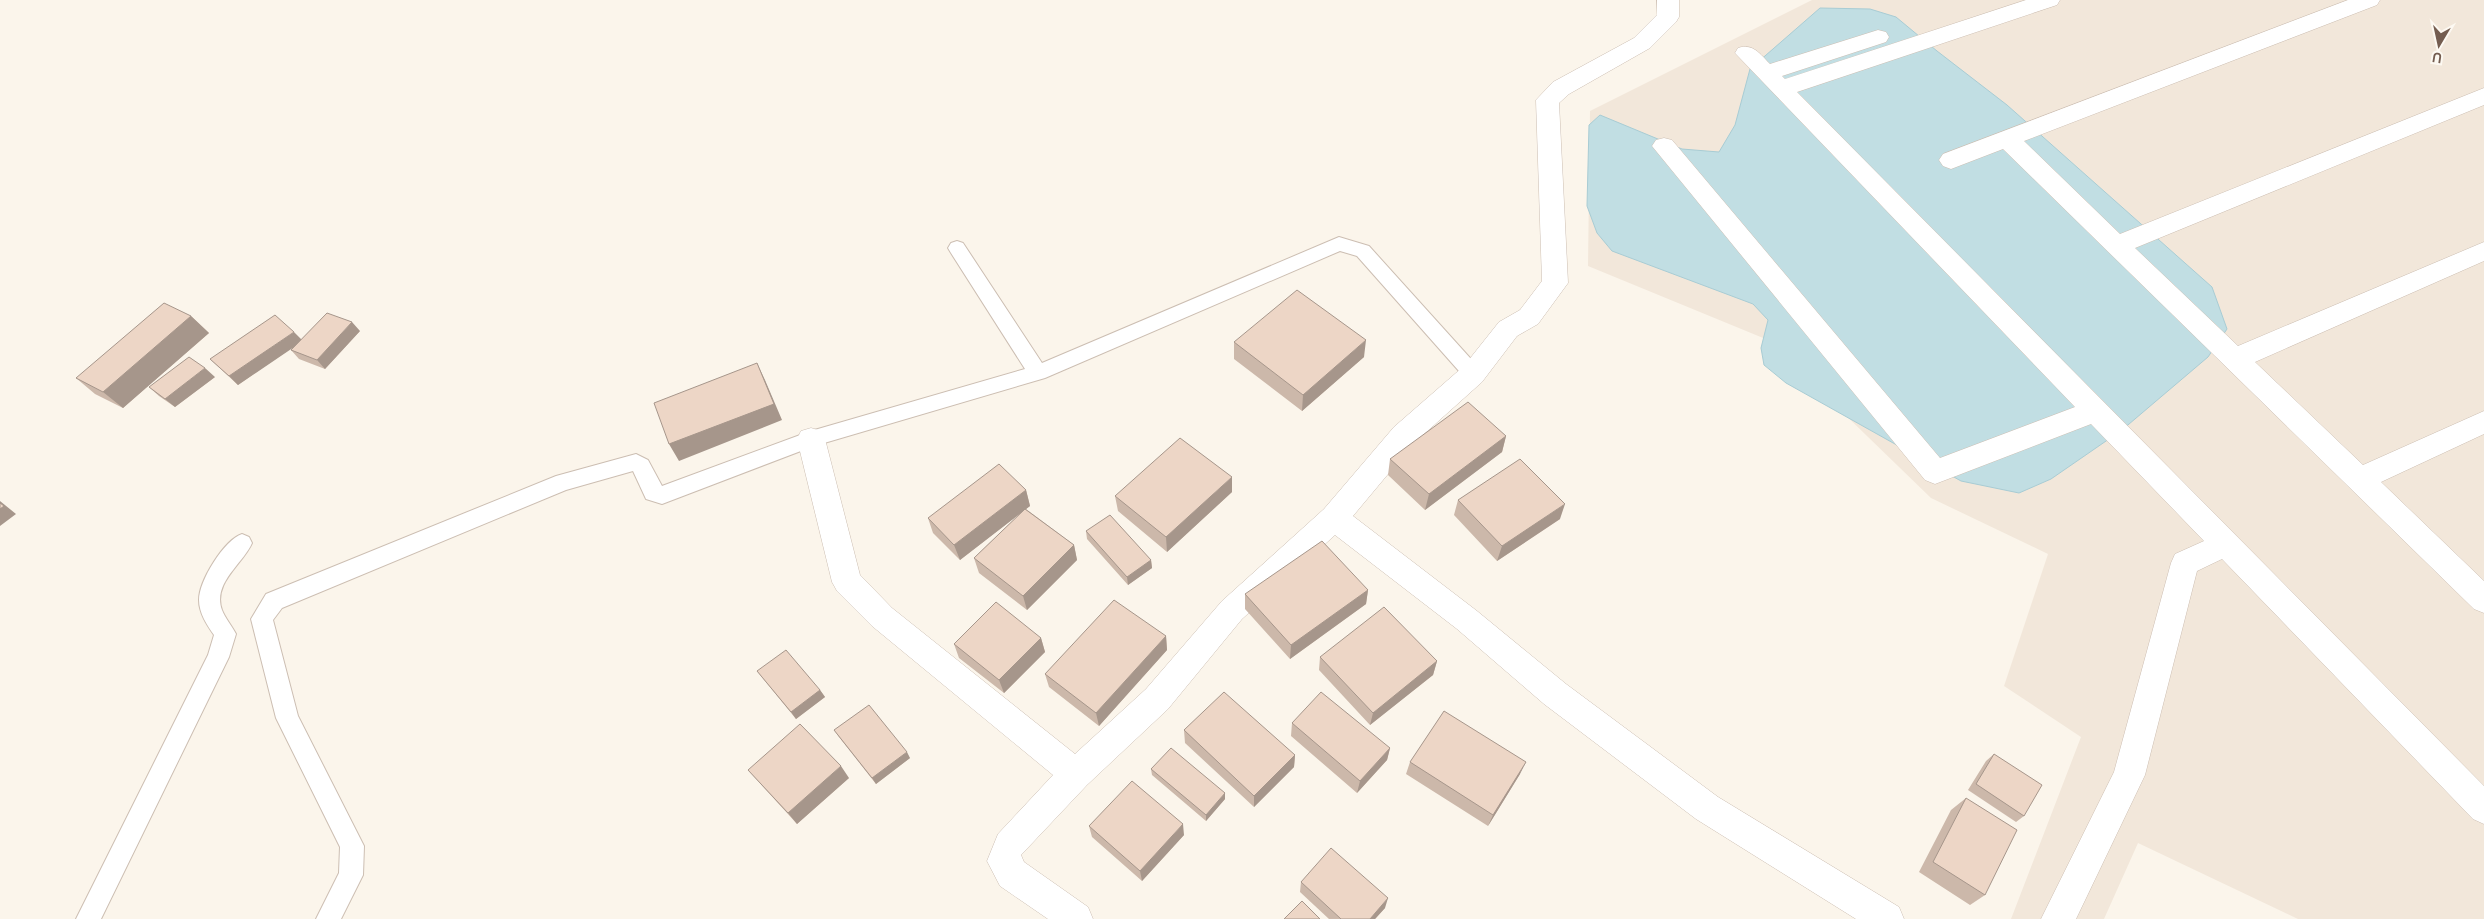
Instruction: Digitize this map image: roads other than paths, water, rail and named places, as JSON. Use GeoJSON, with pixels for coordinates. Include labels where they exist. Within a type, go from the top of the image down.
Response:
{"type":"FeatureCollection","features":[{"type":"Feature","properties":{"kind":"street"},"geometry":{"type":"LineString","coordinates":[[1076,919],[1012,874],[1002,861],[1009,845],[1076,774],[1157,699],[1232,610],[1334,518],[1404,434],[1473,374],[1508,328],[1529,317],[1555,283],[1547,100],[1561,88],[1642,43],[1668,17],[1668,0]]}},
{"type":"Feature","properties":{"kind":"street"},"geometry":{"type":"LineString","coordinates":[[1774,81],[1991,0]]}},
{"type":"Feature","properties":{"kind":"street"},"geometry":{"type":"LineString","coordinates":[[1774,81],[2048,0]]}},
{"type":"Feature","properties":{"kind":"street"},"geometry":{"type":"LineString","coordinates":[[1951,160],[2369,0]]}},
{"type":"Feature","properties":{"kind":"street"},"geometry":{"type":"LineString","coordinates":[[1746,53],[2484,808]]}},
{"type":"Feature","properties":{"kind":"street"},"geometry":{"type":"LineString","coordinates":[[2117,245],[2484,96]]}},
{"type":"Feature","properties":{"kind":"street"},"geometry":{"type":"LineString","coordinates":[[2008,139],[2484,600]]}},
{"type":"Feature","properties":{"kind":"street"},"geometry":{"type":"LineString","coordinates":[[1664,146],[1935,472],[2096,411]]}},
{"type":"Feature","properties":{"kind":"street"},"geometry":{"type":"LineString","coordinates":[[2235,359],[2484,251]]}},
{"type":"Feature","properties":{"kind":"street"},"geometry":{"type":"LineString","coordinates":[[2360,479],[2484,422]]}},
{"type":"Feature","properties":{"kind":"street"},"geometry":{"type":"LineString","coordinates":[[810,439],[847,582],[882,617],[1076,774]]}},
{"type":"Feature","properties":{"kind":"street"},"geometry":{"type":"LineString","coordinates":[[1334,518],[1467,620],[1555,694],[1707,808],[1887,919]]}},
{"type":"Feature","properties":{"kind":"street"},"geometry":{"type":"LineString","coordinates":[[2058,919],[2129,775],[2185,563],[2226,544]]}},
{"type":"Feature","properties":{"kind":"lane"},"geometry":{"type":"LineString","coordinates":[[328,919],[351,875],[352,846],[287,718],[262,619],[274,601],[563,482],[636,462],[641,466],[653,493],[662,495],[810,439],[1038,373],[1339,244],[1362,251],[1473,374]]}},
{"type":"Feature","properties":{"kind":"lane"},"geometry":{"type":"LineString","coordinates":[[956,248],[1038,373]]}},
{"type":"Feature","properties":{"kind":"lane"},"geometry":{"type":"LineString","coordinates":[[88,919],[218,657],[225,634],[210,608],[211,592],[216,578],[242,543]]}},
{"type":"Feature","properties":{"kind":"water"},"geometry":{"type":"Polygon","coordinates":[[[1820,8],[1870,9],[1896,17],[2007,105],[2212,287],[2227,329],[2208,357],[2122,430],[2051,479],[2019,493],[1961,481],[1786,383],[1764,365],[1761,348],[1768,320],[1753,304],[1612,251],[1597,233],[1587,206],[1589,125],[1600,115],[1682,149],[1719,152],[1735,125],[1750,69],[1820,8]]]}}]}
